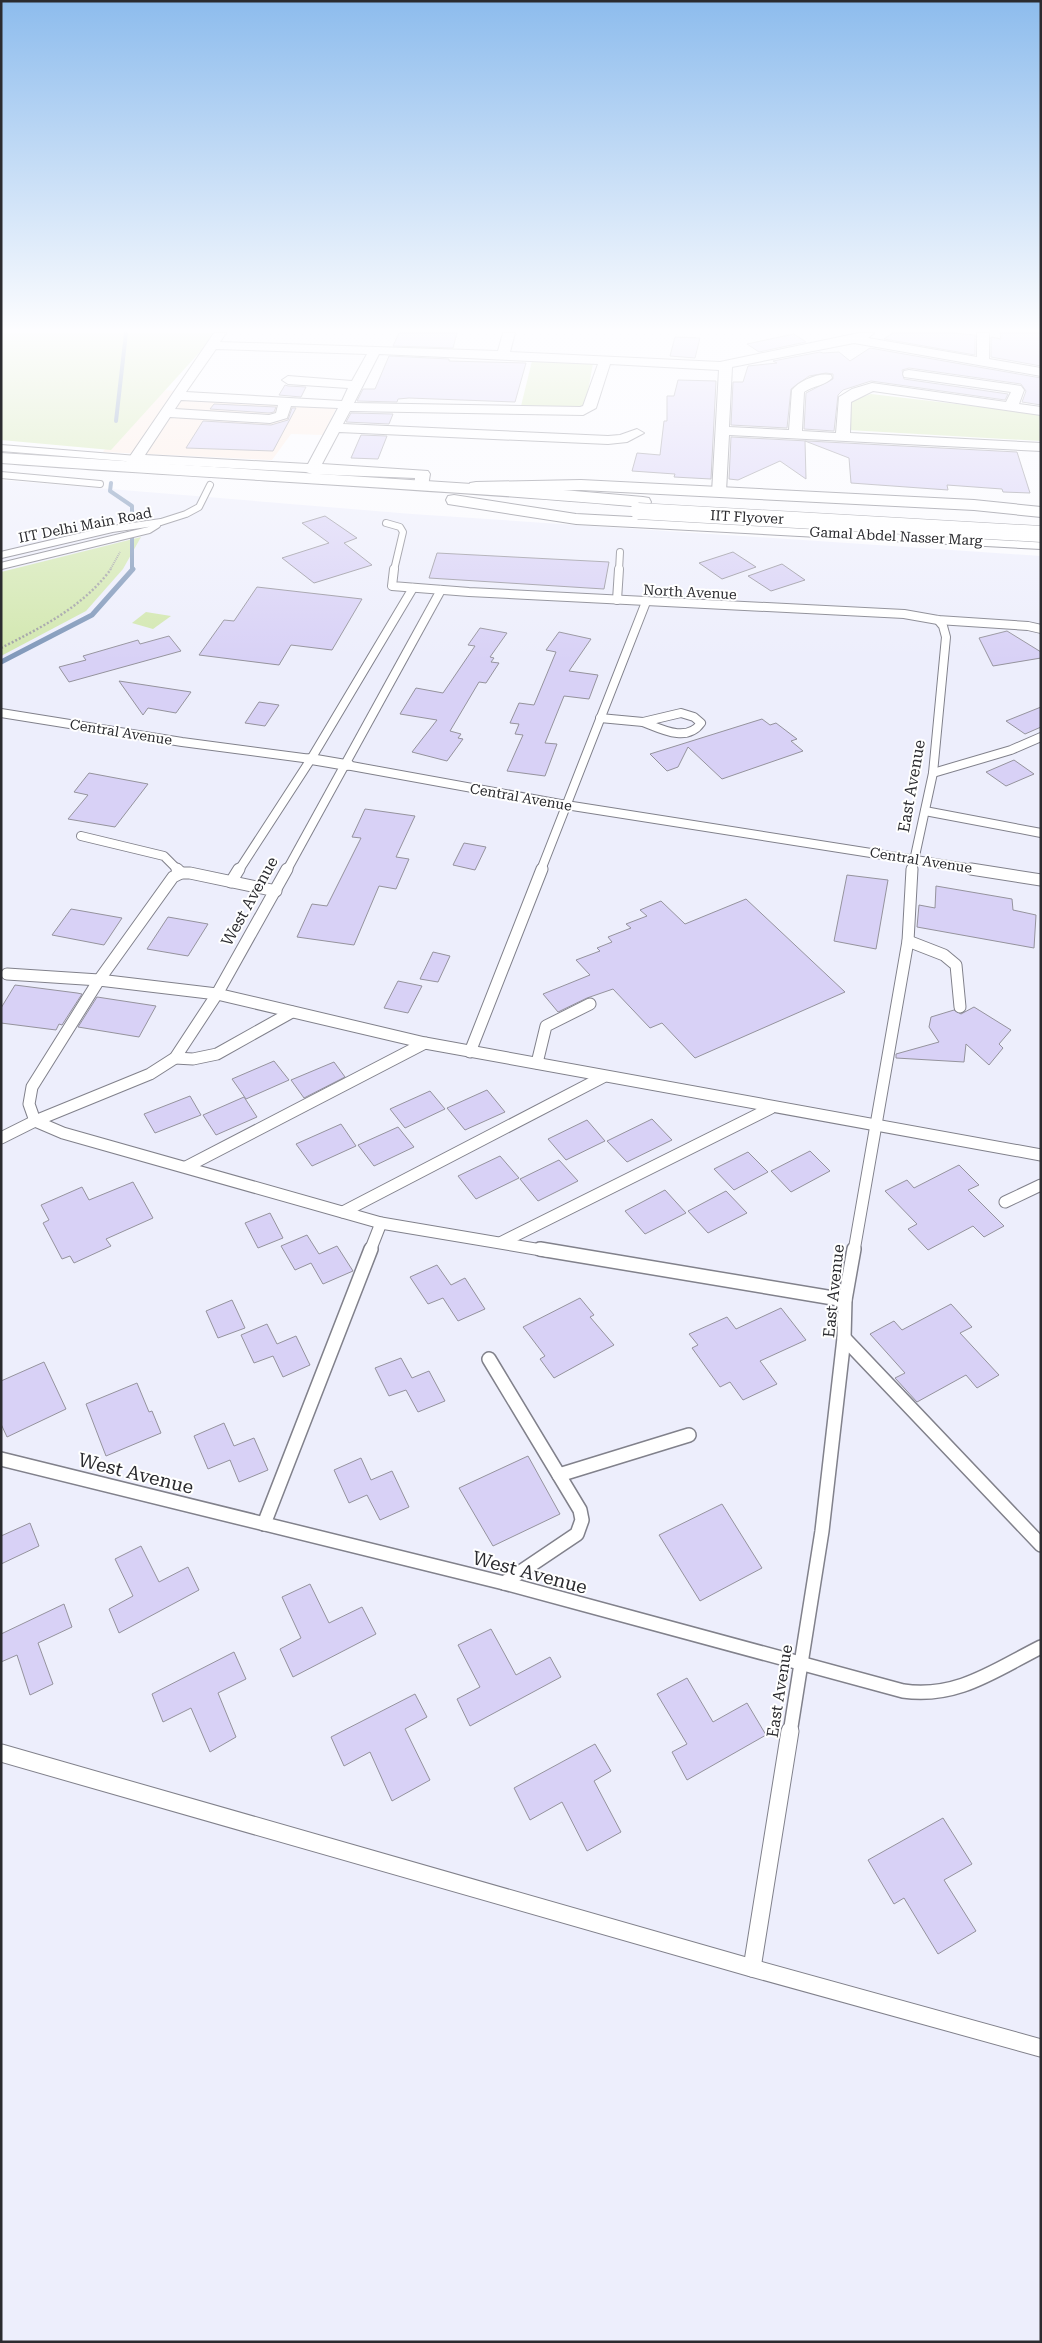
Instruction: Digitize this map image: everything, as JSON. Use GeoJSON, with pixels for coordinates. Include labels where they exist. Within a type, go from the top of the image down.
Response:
{"type":"FeatureCollection","features":[{"type":"Feature","properties":{"kind":"main road"},"geometry":{"type":"LineString","coordinates":[[1,458],[133,464],[219,474],[458,494],[581,485],[974,505],[1041,512]]}},
{"type":"Feature","properties":{"kind":"main road"},"geometry":{"type":"LineString","coordinates":[[1,470],[121,480],[219,474],[422,486],[458,494]]}},
{"type":"Feature","properties":{"kind":"main road","name":"IIT Flyover"},"geometry":{"type":"LineString","coordinates":[[458,494],[1041,534]]}},
{"type":"Feature","properties":{"kind":"main road","name":"Gamal Abdel Nasser Marg"},"geometry":{"type":"LineString","coordinates":[[458,494],[576,519],[1041,544]]}},
{"type":"Feature","properties":{"kind":"main road"},"geometry":{"type":"LineString","coordinates":[[974,505],[1002,514],[1010,521],[1011,528],[1005,535],[978,540]]}},
{"type":"Feature","properties":{"kind":"main road","name":"IIT Flyover"},"geometry":{"type":"LineString","coordinates":[[641,507],[1041,525]]}},
{"type":"Feature","properties":{"kind":"street"},"geometry":{"type":"LineString","coordinates":[[133,464],[148,442]]}},
{"type":"Feature","properties":{"kind":"street"},"geometry":{"type":"LineString","coordinates":[[312,470],[327,442]]}},
{"type":"Feature","properties":{"kind":"street"},"geometry":{"type":"LineString","coordinates":[[719,492],[722,442]]}},
{"type":"Feature","properties":{"kind":"street"},"geometry":{"type":"LineString","coordinates":[[948,442],[1041,447]]}},
{"type":"Feature","properties":{"kind":"street"},"geometry":{"type":"LineString","coordinates":[[219,474],[312,470],[423,474],[422,486]]}},
{"type":"Feature","properties":{"kind":"street","name":"Central Avenue"},"geometry":{"type":"LineString","coordinates":[[311,759],[346,765]]}},
{"type":"Feature","properties":{"kind":"lane"},"geometry":{"type":"LineString","coordinates":[[1,448],[133,464]]}},
{"type":"Feature","properties":{"kind":"lane","name":"IIT Delhi Main Road"},"geometry":{"type":"LineString","coordinates":[[1,566],[127,536],[186,514],[199,507],[219,474]]}},
{"type":"Feature","properties":{"kind":"lane"},"geometry":{"type":"LineString","coordinates":[[1,476],[100,484]]}},
{"type":"Feature","properties":{"kind":"lane","name":"IIT Delhi Main Road"},"geometry":{"type":"LineString","coordinates":[[1,555],[139,524],[161,522]]}},
{"type":"Feature","properties":{"kind":"lane","name":"North Avenue"},"geometry":{"type":"LineString","coordinates":[[386,523],[400,528],[403,532],[395,562],[392,586],[646,602],[904,614],[938,620],[1028,626],[1041,629]]}},
{"type":"Feature","properties":{"kind":"lane"},"geometry":{"type":"LineString","coordinates":[[618,600],[620,552]]}},
{"type":"Feature","properties":{"kind":"lane","name":"West Avenue"},"geometry":{"type":"LineString","coordinates":[[231,882],[311,759],[413,588]]}},
{"type":"Feature","properties":{"kind":"lane","name":"West Avenue"},"geometry":{"type":"LineString","coordinates":[[1,1138],[35,1121],[150,1074],[175,1058],[217,994],[346,765],[441,590]]}},
{"type":"Feature","properties":{"kind":"lane"},"geometry":{"type":"LineString","coordinates":[[470,1052],[646,602]]}},
{"type":"Feature","properties":{"kind":"lane","name":"East Avenue"},"geometry":{"type":"LineString","coordinates":[[752,1968],[799,1664],[822,1531],[844,1338],[845,1300],[908,941],[913,859],[933,772],[946,637],[943,626],[938,620]]}},
{"type":"Feature","properties":{"kind":"lane","name":"Central Avenue"},"geometry":{"type":"LineString","coordinates":[[1,713],[182,742],[311,759]]}},
{"type":"Feature","properties":{"kind":"lane"},"geometry":{"type":"LineString","coordinates":[[600,718],[643,722],[680,734],[696,730],[701,724],[690,714],[682,713],[671,713],[643,722]]}},
{"type":"Feature","properties":{"kind":"lane"},"geometry":{"type":"LineString","coordinates":[[933,772],[1011,750],[1041,738]]}},
{"type":"Feature","properties":{"kind":"lane","name":"Central Avenue"},"geometry":{"type":"LineString","coordinates":[[346,765],[566,805],[1041,880]]}},
{"type":"Feature","properties":{"kind":"lane"},"geometry":{"type":"LineString","coordinates":[[925,811],[1041,833]]}},
{"type":"Feature","properties":{"kind":"lane"},"geometry":{"type":"LineString","coordinates":[[82,836],[164,856],[181,872],[276,890]]}},
{"type":"Feature","properties":{"kind":"lane"},"geometry":{"type":"LineString","coordinates":[[181,872],[173,877],[99,980],[32,1087],[28,1098],[29,1107],[35,1121],[63,1133],[381,1223],[845,1300]]}},
{"type":"Feature","properties":{"kind":"lane"},"geometry":{"type":"LineString","coordinates":[[908,941],[944,955],[956,965],[960,1007]]}},
{"type":"Feature","properties":{"kind":"lane"},"geometry":{"type":"LineString","coordinates":[[7,974],[99,980],[217,994],[470,1052],[1041,1156]]}},
{"type":"Feature","properties":{"kind":"lane"},"geometry":{"type":"LineString","coordinates":[[537,1063],[546,1026],[590,1004]]}},
{"type":"Feature","properties":{"kind":"lane"},"geometry":{"type":"LineString","coordinates":[[175,1058],[193,1059],[217,1054],[292,1012]]}},
{"type":"Feature","properties":{"kind":"lane"},"geometry":{"type":"LineString","coordinates":[[186,1167],[425,1043]]}},
{"type":"Feature","properties":{"kind":"lane"},"geometry":{"type":"LineString","coordinates":[[343,1212],[604,1077]]}},
{"type":"Feature","properties":{"kind":"lane"},"geometry":{"type":"LineString","coordinates":[[502,1242],[771,1108]]}},
{"type":"Feature","properties":{"kind":"lane"},"geometry":{"type":"LineString","coordinates":[[1005,1202],[1041,1185]]}},
{"type":"Feature","properties":{"kind":"lane"},"geometry":{"type":"LineString","coordinates":[[264,1524],[381,1223]]}},
{"type":"Feature","properties":{"kind":"lane"},"geometry":{"type":"LineString","coordinates":[[844,1338],[1041,1545]]}},
{"type":"Feature","properties":{"kind":"lane"},"geometry":{"type":"LineString","coordinates":[[489,1358],[580,1510],[582,1520],[577,1534],[504,1583]]}},
{"type":"Feature","properties":{"kind":"lane"},"geometry":{"type":"LineString","coordinates":[[559,1475],[689,1435]]}},
{"type":"Feature","properties":{"kind":"lane","name":"West Avenue"},"geometry":{"type":"LineString","coordinates":[[1,1459],[504,1583],[799,1664],[922,1694],[944,1692],[963,1685],[1041,1647]]}},
{"type":"Feature","properties":{"kind":"lane"},"geometry":{"type":"LineString","coordinates":[[1,1752],[752,1968],[1041,2048]]}},
{"type":"Feature","properties":{"kind":"path"},"geometry":{"type":"LineString","coordinates":[[1,648],[76,606],[95,589],[113,568],[127,536]]}},
{"type":"Feature","properties":{"kind":"shaded area"},"geometry":{"type":"Polygon","coordinates":[[[110,442],[285,442],[272,460],[103,452],[110,442]]]}},
{"type":"Feature","properties":{"kind":"shaded area"},"geometry":{"type":"Polygon","coordinates":[[[1,480],[412,514],[1041,556],[1041,2342],[1,2342],[1,480]]]}},
{"type":"Feature","properties":{"kind":"green space"},"geometry":{"type":"Polygon","coordinates":[[[27,442],[118,442],[111,450],[27,442]]]}},
{"type":"Feature","properties":{"kind":"green space"},"geometry":{"type":"Polygon","coordinates":[[[141,537],[123,569],[86,611],[1,656],[1,572],[141,537]]]}},
{"type":"Feature","properties":{"kind":"green space"},"geometry":{"type":"Polygon","coordinates":[[[146,612],[171,616],[153,629],[132,623],[146,612]]]}},
{"type":"Feature","properties":{"kind":"building"},"geometry":{"type":"Polygon","coordinates":[[[190,442],[278,442],[273,451],[186,448],[190,442]]]}},
{"type":"Feature","properties":{"kind":"building"},"geometry":{"type":"Polygon","coordinates":[[[358,442],[385,442],[378,459],[351,458],[358,442]]]}},
{"type":"Feature","properties":{"kind":"building"},"geometry":{"type":"Polygon","coordinates":[[[661,442],[713,442],[711,479],[674,477],[675,474],[632,471],[637,453],[660,455],[661,442]]]}},
{"type":"Feature","properties":{"kind":"building"},"geometry":{"type":"Polygon","coordinates":[[[731,442],[805,442],[806,479],[780,461],[738,480],[729,479],[731,442]]]}},
{"type":"Feature","properties":{"kind":"building"},"geometry":{"type":"Polygon","coordinates":[[[808,442],[1017,452],[1030,493],[1003,492],[1002,489],[947,485],[948,490],[851,483],[849,458],[808,442]]]}},
{"type":"Feature","properties":{"kind":"building"},"geometry":{"type":"Polygon","coordinates":[[[325,516],[357,538],[344,543],[372,565],[314,583],[282,558],[329,543],[302,523],[325,516]]]}},
{"type":"Feature","properties":{"kind":"building"},"geometry":{"type":"Polygon","coordinates":[[[733,552],[756,567],[722,579],[699,563],[733,552]]]}},
{"type":"Feature","properties":{"kind":"building"},"geometry":{"type":"Polygon","coordinates":[[[437,553],[609,562],[604,589],[429,578],[437,553]]]}},
{"type":"Feature","properties":{"kind":"building"},"geometry":{"type":"Polygon","coordinates":[[[782,564],[805,580],[771,591],[748,576],[782,564]]]}},
{"type":"Feature","properties":{"kind":"building"},"geometry":{"type":"Polygon","coordinates":[[[257,587],[362,599],[332,650],[291,645],[279,665],[199,655],[224,620],[234,621],[257,587]]]}},
{"type":"Feature","properties":{"kind":"building"},"geometry":{"type":"Polygon","coordinates":[[[480,628],[507,633],[490,657],[494,658],[491,662],[499,663],[486,683],[479,682],[450,731],[461,734],[458,738],[463,739],[447,761],[412,752],[437,720],[400,714],[416,688],[443,693],[475,646],[468,645],[480,628]]]}},
{"type":"Feature","properties":{"kind":"building"},"geometry":{"type":"Polygon","coordinates":[[[1007,631],[1041,652],[1041,658],[993,666],[979,638],[1007,631]]]}},
{"type":"Feature","properties":{"kind":"building"},"geometry":{"type":"Polygon","coordinates":[[[559,632],[591,639],[569,671],[598,675],[589,699],[564,696],[545,743],[557,744],[545,776],[507,771],[523,735],[515,734],[519,724],[510,723],[519,703],[534,705],[556,652],[546,650],[559,632]]]}},
{"type":"Feature","properties":{"kind":"building"},"geometry":{"type":"Polygon","coordinates":[[[169,636],[181,651],[69,682],[59,667],[86,660],[83,656],[138,640],[140,644],[169,636]]]}},
{"type":"Feature","properties":{"kind":"building"},"geometry":{"type":"Polygon","coordinates":[[[119,681],[191,692],[176,713],[148,708],[143,715],[119,681]]]}},
{"type":"Feature","properties":{"kind":"building"},"geometry":{"type":"Polygon","coordinates":[[[259,702],[279,705],[265,726],[245,723],[259,702]]]}},
{"type":"Feature","properties":{"kind":"building"},"geometry":{"type":"Polygon","coordinates":[[[1041,707],[1041,727],[1025,734],[1006,721],[1041,707]]]}},
{"type":"Feature","properties":{"kind":"building"},"geometry":{"type":"Polygon","coordinates":[[[762,719],[770,725],[776,723],[797,739],[791,741],[803,751],[722,779],[688,747],[678,767],[667,771],[650,754],[762,719]]]}},
{"type":"Feature","properties":{"kind":"building"},"geometry":{"type":"Polygon","coordinates":[[[1014,760],[1034,774],[1006,786],[986,772],[1014,760]]]}},
{"type":"Feature","properties":{"kind":"building"},"geometry":{"type":"Polygon","coordinates":[[[89,773],[148,784],[115,827],[68,819],[88,795],[74,792],[89,773]]]}},
{"type":"Feature","properties":{"kind":"building"},"geometry":{"type":"Polygon","coordinates":[[[365,809],[415,816],[396,857],[409,859],[396,889],[379,886],[354,945],[297,937],[312,904],[327,906],[361,838],[352,837],[365,809]]]}},
{"type":"Feature","properties":{"kind":"building"},"geometry":{"type":"Polygon","coordinates":[[[464,843],[486,847],[475,870],[453,865],[464,843]]]}},
{"type":"Feature","properties":{"kind":"building"},"geometry":{"type":"Polygon","coordinates":[[[847,875],[888,880],[876,949],[834,941],[847,875]]]}},
{"type":"Feature","properties":{"kind":"building"},"geometry":{"type":"Polygon","coordinates":[[[936,886],[1012,899],[1013,910],[1036,915],[1034,948],[917,927],[919,905],[935,908],[936,886]]]}},
{"type":"Feature","properties":{"kind":"building"},"geometry":{"type":"Polygon","coordinates":[[[746,899],[845,992],[695,1058],[662,1023],[650,1028],[613,989],[587,998],[558,1012],[543,994],[590,975],[576,960],[600,951],[597,948],[612,942],[608,937],[631,928],[626,924],[647,916],[640,910],[661,901],[685,924],[746,899]]]}},
{"type":"Feature","properties":{"kind":"building"},"geometry":{"type":"Polygon","coordinates":[[[71,909],[122,918],[104,945],[52,935],[71,909]]]}},
{"type":"Feature","properties":{"kind":"building"},"geometry":{"type":"Polygon","coordinates":[[[168,917],[208,924],[188,956],[147,949],[168,917]]]}},
{"type":"Feature","properties":{"kind":"building"},"geometry":{"type":"Polygon","coordinates":[[[433,952],[450,956],[438,982],[420,979],[433,952]]]}},
{"type":"Feature","properties":{"kind":"building"},"geometry":{"type":"Polygon","coordinates":[[[398,981],[422,986],[408,1013],[384,1008],[398,981]]]}},
{"type":"Feature","properties":{"kind":"building"},"geometry":{"type":"Polygon","coordinates":[[[15,985],[82,994],[62,1025],[59,1024],[56,1030],[1,1023],[1,1008],[15,985]]]}},
{"type":"Feature","properties":{"kind":"building"},"geometry":{"type":"Polygon","coordinates":[[[97,997],[156,1006],[139,1037],[78,1027],[97,997]]]}},
{"type":"Feature","properties":{"kind":"building"},"geometry":{"type":"Polygon","coordinates":[[[974,1007],[1011,1030],[999,1044],[1003,1048],[989,1065],[966,1044],[964,1062],[896,1058],[896,1054],[939,1042],[929,1027],[931,1017],[954,1010],[961,1014],[974,1007]]]}},
{"type":"Feature","properties":{"kind":"building"},"geometry":{"type":"Polygon","coordinates":[[[274,1061],[289,1080],[246,1099],[232,1079],[274,1061]]]}},
{"type":"Feature","properties":{"kind":"building"},"geometry":{"type":"Polygon","coordinates":[[[334,1062],[345,1077],[304,1098],[291,1080],[334,1062]]]}},
{"type":"Feature","properties":{"kind":"building"},"geometry":{"type":"Polygon","coordinates":[[[487,1090],[505,1112],[465,1130],[447,1108],[487,1090]]]}},
{"type":"Feature","properties":{"kind":"building"},"geometry":{"type":"Polygon","coordinates":[[[430,1091],[445,1109],[405,1128],[390,1109],[430,1091]]]}},
{"type":"Feature","properties":{"kind":"building"},"geometry":{"type":"Polygon","coordinates":[[[190,1096],[201,1115],[155,1133],[144,1114],[190,1096]]]}},
{"type":"Feature","properties":{"kind":"building"},"geometry":{"type":"Polygon","coordinates":[[[244,1097],[257,1117],[216,1135],[203,1115],[244,1097]]]}},
{"type":"Feature","properties":{"kind":"building"},"geometry":{"type":"Polygon","coordinates":[[[652,1119],[672,1140],[627,1162],[607,1141],[652,1119]]]}},
{"type":"Feature","properties":{"kind":"building"},"geometry":{"type":"Polygon","coordinates":[[[587,1120],[605,1141],[566,1160],[548,1139],[587,1120]]]}},
{"type":"Feature","properties":{"kind":"building"},"geometry":{"type":"Polygon","coordinates":[[[341,1124],[356,1146],[312,1166],[296,1144],[341,1124]]]}},
{"type":"Feature","properties":{"kind":"building"},"geometry":{"type":"Polygon","coordinates":[[[398,1127],[414,1147],[374,1166],[358,1145],[398,1127]]]}},
{"type":"Feature","properties":{"kind":"building"},"geometry":{"type":"Polygon","coordinates":[[[810,1151],[830,1171],[791,1192],[771,1171],[810,1151]]]}},
{"type":"Feature","properties":{"kind":"building"},"geometry":{"type":"Polygon","coordinates":[[[748,1152],[768,1172],[734,1190],[714,1169],[748,1152]]]}},
{"type":"Feature","properties":{"kind":"building"},"geometry":{"type":"Polygon","coordinates":[[[500,1156],[519,1178],[476,1199],[458,1176],[500,1156]]]}},
{"type":"Feature","properties":{"kind":"building"},"geometry":{"type":"Polygon","coordinates":[[[559,1160],[578,1181],[538,1201],[520,1179],[559,1160]]]}},
{"type":"Feature","properties":{"kind":"building"},"geometry":{"type":"Polygon","coordinates":[[[959,1165],[979,1185],[968,1190],[1004,1226],[984,1237],[973,1226],[928,1250],[908,1229],[917,1224],[885,1191],[907,1180],[914,1188],[959,1165]]]}},
{"type":"Feature","properties":{"kind":"building"},"geometry":{"type":"Polygon","coordinates":[[[133,1182],[153,1218],[106,1239],[111,1246],[74,1263],[70,1256],[62,1259],[43,1223],[49,1220],[41,1205],[82,1187],[89,1200],[133,1182]]]}},
{"type":"Feature","properties":{"kind":"building"},"geometry":{"type":"Polygon","coordinates":[[[665,1190],[686,1213],[645,1234],[625,1211],[665,1190]]]}},
{"type":"Feature","properties":{"kind":"building"},"geometry":{"type":"Polygon","coordinates":[[[726,1191],[747,1213],[708,1233],[688,1211],[726,1191]]]}},
{"type":"Feature","properties":{"kind":"building"},"geometry":{"type":"Polygon","coordinates":[[[270,1213],[283,1238],[258,1248],[245,1223],[270,1213]]]}},
{"type":"Feature","properties":{"kind":"building"},"geometry":{"type":"Polygon","coordinates":[[[307,1235],[319,1254],[337,1246],[353,1271],[323,1284],[311,1263],[295,1270],[281,1246],[307,1235]]]}},
{"type":"Feature","properties":{"kind":"building"},"geometry":{"type":"Polygon","coordinates":[[[437,1265],[451,1285],[465,1278],[485,1309],[458,1321],[443,1298],[428,1304],[410,1277],[437,1265]]]}},
{"type":"Feature","properties":{"kind":"building"},"geometry":{"type":"Polygon","coordinates":[[[580,1298],[594,1315],[590,1317],[614,1345],[554,1378],[540,1359],[545,1356],[523,1327],[580,1298]]]}},
{"type":"Feature","properties":{"kind":"building"},"geometry":{"type":"Polygon","coordinates":[[[232,1300],[245,1328],[218,1338],[206,1311],[232,1300]]]}},
{"type":"Feature","properties":{"kind":"building"},"geometry":{"type":"Polygon","coordinates":[[[951,1304],[972,1327],[960,1333],[999,1375],[977,1388],[966,1375],[917,1402],[895,1378],[905,1373],[870,1334],[894,1321],[902,1330],[951,1304]]]}},
{"type":"Feature","properties":{"kind":"building"},"geometry":{"type":"Polygon","coordinates":[[[781,1308],[806,1340],[760,1361],[777,1384],[743,1400],[730,1382],[720,1387],[692,1348],[698,1345],[689,1334],[727,1317],[736,1329],[781,1308]]]}},
{"type":"Feature","properties":{"kind":"building"},"geometry":{"type":"Polygon","coordinates":[[[267,1324],[277,1344],[296,1336],[310,1365],[283,1377],[273,1356],[254,1363],[241,1335],[267,1324]]]}},
{"type":"Feature","properties":{"kind":"building"},"geometry":{"type":"Polygon","coordinates":[[[401,1358],[412,1378],[429,1371],[445,1401],[418,1412],[406,1390],[389,1396],[375,1368],[401,1358]]]}},
{"type":"Feature","properties":{"kind":"building"},"geometry":{"type":"Polygon","coordinates":[[[44,1362],[66,1409],[7,1437],[1,1424],[1,1381],[44,1362]]]}},
{"type":"Feature","properties":{"kind":"building"},"geometry":{"type":"Polygon","coordinates":[[[137,1383],[149,1412],[152,1411],[161,1433],[106,1456],[86,1404],[137,1383]]]}},
{"type":"Feature","properties":{"kind":"building"},"geometry":{"type":"Polygon","coordinates":[[[224,1423],[234,1446],[254,1438],[268,1470],[239,1482],[230,1460],[208,1469],[194,1436],[224,1423]]]}},
{"type":"Feature","properties":{"kind":"building"},"geometry":{"type":"Polygon","coordinates":[[[528,1456],[560,1514],[493,1546],[459,1488],[528,1456]]]}},
{"type":"Feature","properties":{"kind":"building"},"geometry":{"type":"Polygon","coordinates":[[[361,1458],[371,1480],[392,1471],[409,1507],[380,1520],[367,1495],[349,1503],[334,1470],[361,1458]]]}},
{"type":"Feature","properties":{"kind":"building"},"geometry":{"type":"Polygon","coordinates":[[[722,1504],[762,1568],[700,1601],[659,1535],[722,1504]]]}},
{"type":"Feature","properties":{"kind":"building"},"geometry":{"type":"Polygon","coordinates":[[[30,1523],[39,1546],[1,1564],[1,1536],[30,1523]]]}},
{"type":"Feature","properties":{"kind":"building"},"geometry":{"type":"Polygon","coordinates":[[[141,1546],[159,1582],[188,1567],[199,1590],[119,1633],[109,1609],[133,1596],[115,1559],[141,1546]]]}},
{"type":"Feature","properties":{"kind":"building"},"geometry":{"type":"Polygon","coordinates":[[[310,1584],[329,1623],[362,1607],[376,1634],[293,1677],[280,1649],[301,1638],[282,1597],[310,1584]]]}},
{"type":"Feature","properties":{"kind":"building"},"geometry":{"type":"Polygon","coordinates":[[[64,1604],[72,1627],[38,1643],[53,1684],[30,1695],[17,1655],[1,1662],[1,1634],[64,1604]]]}},
{"type":"Feature","properties":{"kind":"building"},"geometry":{"type":"Polygon","coordinates":[[[491,1629],[516,1675],[550,1657],[561,1677],[470,1726],[457,1699],[480,1687],[458,1645],[491,1629]]]}},
{"type":"Feature","properties":{"kind":"building"},"geometry":{"type":"Polygon","coordinates":[[[234,1652],[246,1679],[218,1693],[236,1737],[210,1752],[191,1708],[163,1722],[152,1694],[234,1652]]]}},
{"type":"Feature","properties":{"kind":"building"},"geometry":{"type":"Polygon","coordinates":[[[687,1678],[713,1722],[747,1703],[766,1735],[687,1780],[672,1752],[687,1744],[657,1694],[687,1678]]]}},
{"type":"Feature","properties":{"kind":"building"},"geometry":{"type":"Polygon","coordinates":[[[415,1694],[427,1717],[405,1729],[430,1780],[392,1801],[370,1752],[344,1766],[331,1737],[415,1694]]]}},
{"type":"Feature","properties":{"kind":"building"},"geometry":{"type":"Polygon","coordinates":[[[595,1744],[611,1771],[594,1781],[621,1832],[587,1851],[562,1802],[530,1820],[514,1788],[595,1744]]]}},
{"type":"Feature","properties":{"kind":"building"},"geometry":{"type":"Polygon","coordinates":[[[943,1818],[972,1864],[944,1880],[976,1931],[938,1954],[904,1898],[894,1904],[868,1860],[943,1818]]]}},
{"type":"Feature","properties":{"kind":"waterway"},"geometry":{"type":"LineString","coordinates":[[111,483],[110,491],[132,506],[132,570]]}},
{"type":"Feature","properties":{"kind":"waterway"},"geometry":{"type":"LineString","coordinates":[[1,662],[92,615],[133,569]]}}]}
